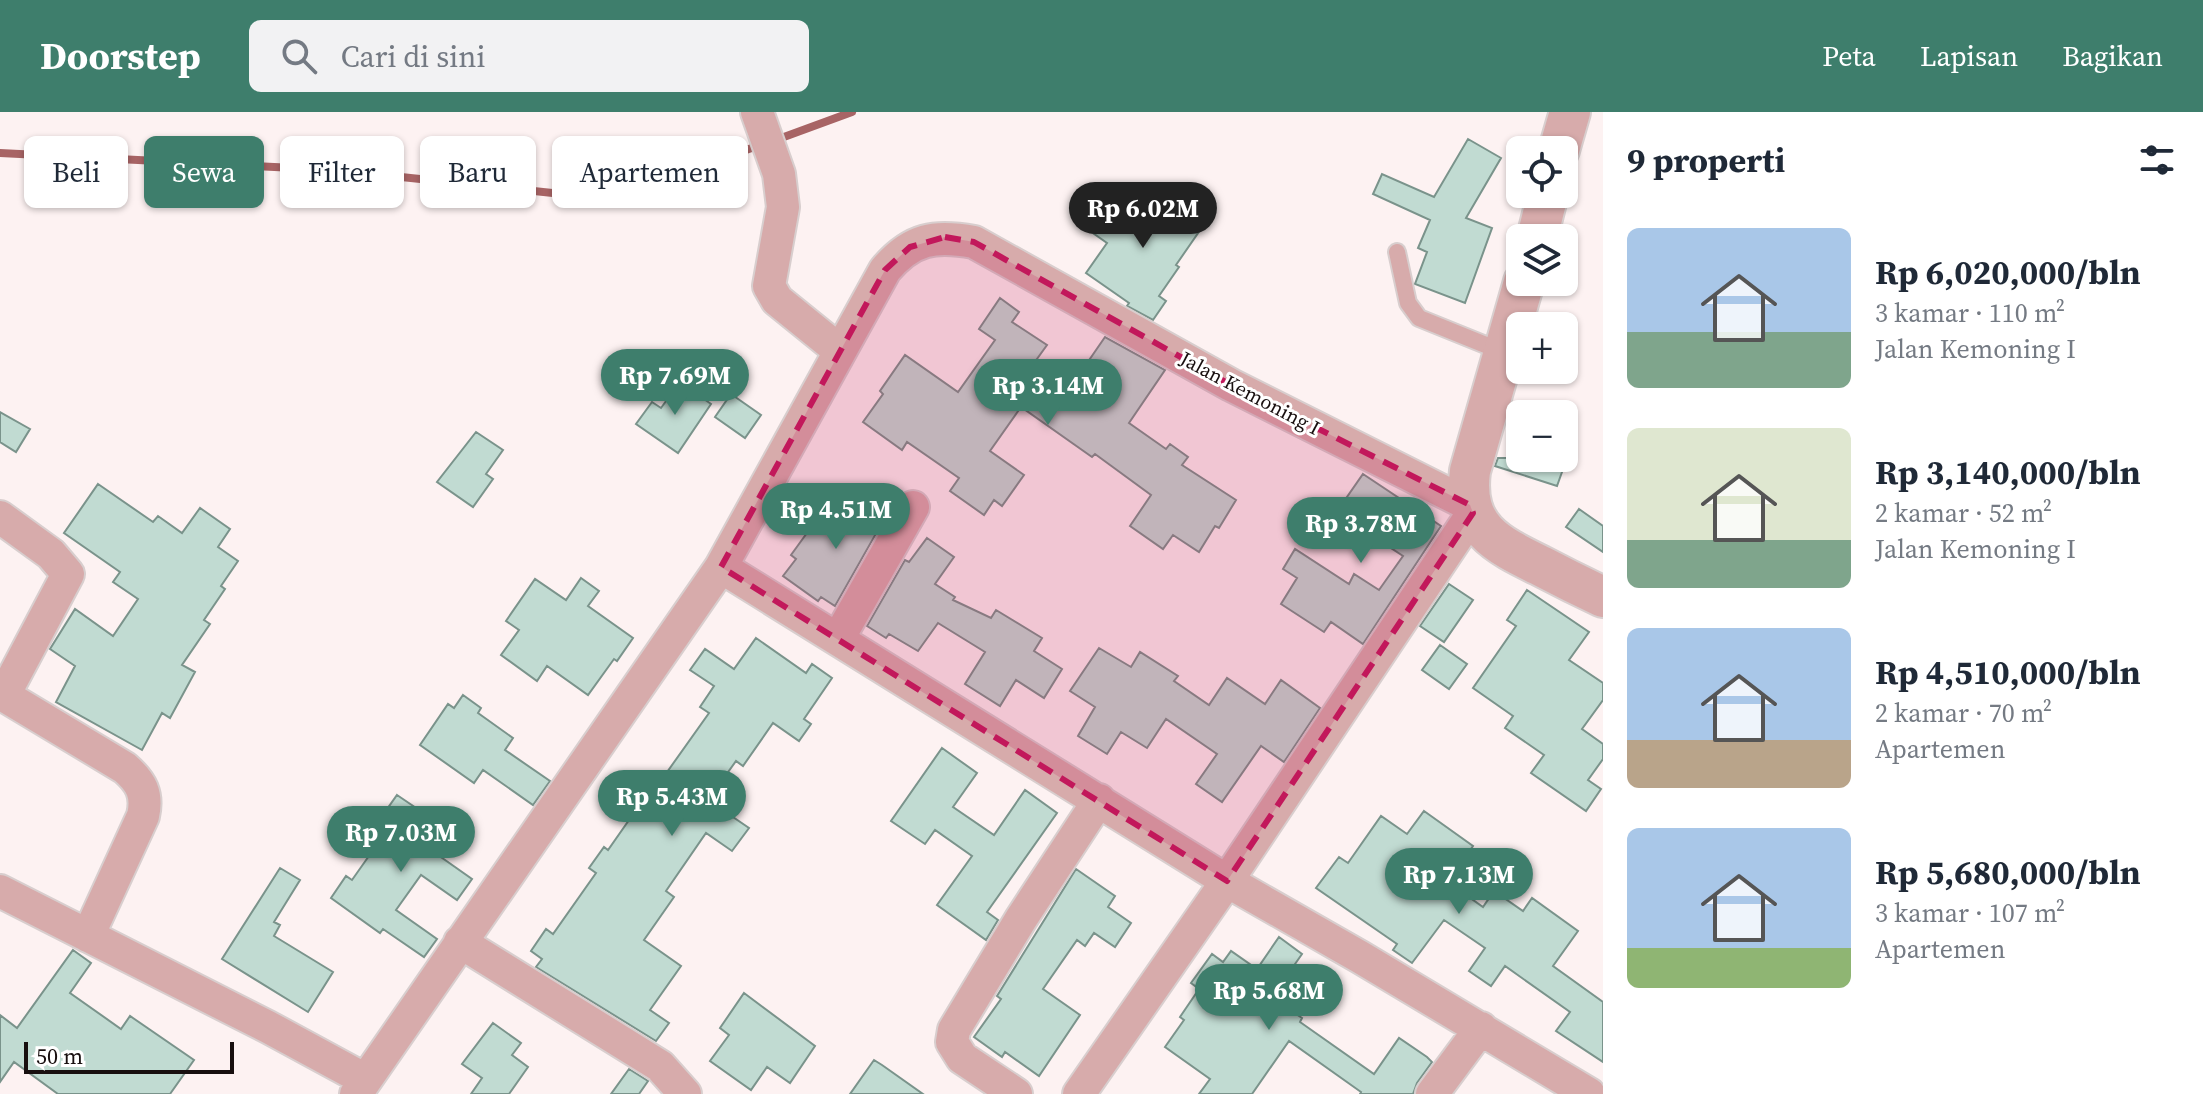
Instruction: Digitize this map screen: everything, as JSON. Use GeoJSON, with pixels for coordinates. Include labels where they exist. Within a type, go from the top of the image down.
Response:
{"type":"FeatureCollection","features":[{"type":"Feature","properties":{"kind":"street"},"geometry":{"type":"LineString","coordinates":[[0,891],[268,1027],[360,1086],[721,567],[840,351],[777,300],[769,286],[783,207],[779,174],[757,112]]}},
{"type":"Feature","properties":{"kind":"street"},"geometry":{"type":"LineString","coordinates":[[1563,136],[1570,112]]}},
{"type":"Feature","properties":{"kind":"street","name":"Jalan Kemoning I"},"geometry":{"type":"LineString","coordinates":[[840,351],[885,270],[897,255],[927,240],[945,237],[974,242],[1231,385],[1472,509]]}},
{"type":"Feature","properties":{"kind":"street"},"geometry":{"type":"LineString","coordinates":[[1520,296],[1470,471],[1468,491],[1472,509],[1492,539],[1506,549],[1603,597]]}},
{"type":"Feature","properties":{"kind":"street"},"geometry":{"type":"LineString","coordinates":[[838,639],[913,507]]}},
{"type":"Feature","properties":{"kind":"street"},"geometry":{"type":"LineString","coordinates":[[1079,1094],[1227,881],[1472,509]]}},
{"type":"Feature","properties":{"kind":"street"},"geometry":{"type":"LineString","coordinates":[[0,517],[51,554],[68,574],[67,581],[2,694],[125,768],[136,777],[146,802],[143,816],[88,936]]}},
{"type":"Feature","properties":{"kind":"street"},"geometry":{"type":"LineString","coordinates":[[721,567],[1227,881],[1589,1094]]}},
{"type":"Feature","properties":{"kind":"street"},"geometry":{"type":"LineString","coordinates":[[1016,1094],[962,1058],[952,1042],[954,1030],[1021,919],[1099,800]]}},
{"type":"Feature","properties":{"kind":"street"},"geometry":{"type":"LineString","coordinates":[[460,942],[660,1066],[685,1094]]}},
{"type":"Feature","properties":{"kind":"street"},"geometry":{"type":"LineString","coordinates":[[1432,1094],[1481,1028]]}},
{"type":"Feature","properties":{"kind":"lane"},"geometry":{"type":"LineString","coordinates":[[1397,252],[1408,303],[1419,318],[1505,352]]}},
{"type":"Feature","properties":{"kind":"highlighted area"},"geometry":{"type":"Polygon","coordinates":[[[945,237],[974,242],[1231,385],[1470,505],[1473,513],[1227,881],[721,567],[885,270],[910,247],[945,237]]]}},
{"type":"Feature","properties":{"kind":"building"},"geometry":{"type":"Polygon","coordinates":[[[1468,139],[1501,158],[1466,218],[1492,228],[1465,303],[1415,284],[1427,252],[1418,248],[1430,220],[1373,194],[1382,174],[1434,197],[1468,139]]]}},
{"type":"Feature","properties":{"kind":"building"},"geometry":{"type":"Polygon","coordinates":[[[1185,190],[1214,210],[1176,265],[1179,267],[1159,296],[1166,301],[1153,320],[1127,306],[1129,303],[1086,273],[1107,243],[1080,224],[1100,196],[1141,225],[1147,217],[1159,226],[1185,190]]]}},
{"type":"Feature","properties":{"kind":"building"},"geometry":{"type":"Polygon","coordinates":[[[1000,298],[1019,312],[1012,322],[1047,345],[1029,370],[1065,395],[1105,337],[1165,370],[1129,423],[1166,449],[1170,444],[1188,457],[1182,465],[1236,500],[1199,552],[1173,535],[1163,549],[1130,526],[1151,495],[1095,454],[1092,457],[1021,407],[990,451],[1024,475],[1002,506],[994,500],[984,515],[950,491],[959,478],[907,442],[902,450],[863,422],[905,355],[958,392],[995,340],[979,329],[1000,298]]]}},
{"type":"Feature","properties":{"kind":"building"},"geometry":{"type":"Polygon","coordinates":[[[680,382],[711,404],[678,453],[636,424],[652,402],[661,408],[680,382]]]}},
{"type":"Feature","properties":{"kind":"building"},"geometry":{"type":"Polygon","coordinates":[[[731,394],[761,415],[745,438],[715,417],[731,394]]]}},
{"type":"Feature","properties":{"kind":"building"},"geometry":{"type":"Polygon","coordinates":[[[0,412],[30,429],[16,452],[0,442],[0,412]]]}},
{"type":"Feature","properties":{"kind":"building"},"geometry":{"type":"Polygon","coordinates":[[[476,432],[503,450],[486,474],[493,479],[473,507],[437,482],[476,432]]]}},
{"type":"Feature","properties":{"kind":"building"},"geometry":{"type":"Polygon","coordinates":[[[1498,458],[1506,458],[1506,470],[1495,466],[1498,458]]]}},
{"type":"Feature","properties":{"kind":"building"},"geometry":{"type":"Polygon","coordinates":[[[1514,472],[1562,472],[1557,486],[1514,472]]]}},
{"type":"Feature","properties":{"kind":"building"},"geometry":{"type":"Polygon","coordinates":[[[1363,474],[1441,526],[1363,644],[1331,622],[1324,632],[1281,604],[1297,578],[1283,569],[1295,549],[1349,584],[1354,574],[1379,590],[1403,556],[1391,548],[1394,545],[1340,507],[1363,474]]]}},
{"type":"Feature","properties":{"kind":"building"},"geometry":{"type":"Polygon","coordinates":[[[98,484],[153,522],[158,516],[182,533],[200,508],[230,529],[218,547],[238,561],[221,586],[225,589],[204,620],[210,624],[182,665],[195,672],[170,718],[162,713],[142,750],[56,702],[75,666],[50,649],[75,609],[113,636],[138,599],[113,582],[120,572],[64,533],[98,484]]]}},
{"type":"Feature","properties":{"kind":"building"},"geometry":{"type":"Polygon","coordinates":[[[876,496],[891,507],[835,606],[821,597],[818,601],[783,576],[796,559],[791,555],[815,522],[830,533],[854,498],[869,508],[876,496]]]}},
{"type":"Feature","properties":{"kind":"building"},"geometry":{"type":"Polygon","coordinates":[[[1579,509],[1603,526],[1603,552],[1566,527],[1579,509]]]}},
{"type":"Feature","properties":{"kind":"building"},"geometry":{"type":"Polygon","coordinates":[[[927,538],[954,557],[935,584],[955,597],[953,600],[991,618],[996,610],[1042,638],[1034,651],[1062,669],[1044,698],[1016,680],[1000,706],[965,684],[985,652],[938,623],[918,651],[889,634],[886,638],[867,626],[905,560],[909,562],[927,538]]]}},
{"type":"Feature","properties":{"kind":"building"},"geometry":{"type":"Polygon","coordinates":[[[581,578],[599,591],[588,606],[633,638],[588,695],[547,666],[537,681],[501,655],[519,630],[506,621],[535,579],[566,600],[581,578]]]}},
{"type":"Feature","properties":{"kind":"building"},"geometry":{"type":"Polygon","coordinates":[[[1449,584],[1473,600],[1444,642],[1420,626],[1449,584]]]}},
{"type":"Feature","properties":{"kind":"building"},"geometry":{"type":"Polygon","coordinates":[[[1527,590],[1589,632],[1569,660],[1603,683],[1603,700],[1582,729],[1603,744],[1603,759],[1588,780],[1601,789],[1586,811],[1531,773],[1544,755],[1505,728],[1513,716],[1473,688],[1516,626],[1507,620],[1527,590]]]}},
{"type":"Feature","properties":{"kind":"building"},"geometry":{"type":"Polygon","coordinates":[[[756,638],[806,673],[812,664],[832,678],[804,719],[811,724],[799,741],[773,723],[743,766],[736,761],[708,800],[749,828],[732,851],[706,833],[666,891],[674,897],[644,940],[681,966],[650,1010],[669,1023],[656,1041],[536,967],[542,959],[531,951],[546,929],[553,934],[596,873],[589,868],[604,847],[608,850],[709,713],[700,707],[714,686],[690,670],[705,649],[734,669],[756,638]]]}},
{"type":"Feature","properties":{"kind":"building"},"geometry":{"type":"Polygon","coordinates":[[[1440,645],[1467,664],[1449,689],[1422,670],[1440,645]]]}},
{"type":"Feature","properties":{"kind":"building"},"geometry":{"type":"Polygon","coordinates":[[[1099,648],[1131,667],[1140,652],[1178,676],[1174,681],[1209,705],[1227,678],[1265,704],[1281,680],[1320,708],[1284,762],[1261,746],[1222,802],[1196,784],[1217,754],[1166,719],[1147,748],[1121,732],[1107,754],[1078,736],[1095,707],[1070,691],[1099,648]]]}},
{"type":"Feature","properties":{"kind":"building"},"geometry":{"type":"Polygon","coordinates":[[[463,695],[481,708],[478,713],[513,738],[505,750],[550,781],[533,805],[483,770],[474,783],[420,745],[448,704],[454,708],[463,695]]]}},
{"type":"Feature","properties":{"kind":"building"},"geometry":{"type":"Polygon","coordinates":[[[942,748],[977,773],[953,807],[994,835],[1025,790],[1057,813],[987,912],[998,920],[986,940],[937,905],[972,856],[935,830],[925,844],[891,821],[942,748]]]}},
{"type":"Feature","properties":{"kind":"building"},"geometry":{"type":"Polygon","coordinates":[[[397,795],[453,833],[438,855],[472,879],[457,900],[421,875],[396,910],[437,939],[424,957],[383,929],[380,933],[331,898],[346,876],[352,880],[383,836],[373,829],[397,795]]]}},
{"type":"Feature","properties":{"kind":"building"},"geometry":{"type":"Polygon","coordinates":[[[1424,811],[1473,846],[1448,882],[1483,907],[1494,891],[1523,911],[1532,898],[1578,931],[1553,966],[1603,1002],[1603,1062],[1556,1031],[1570,1012],[1505,966],[1491,986],[1469,971],[1485,948],[1444,920],[1412,963],[1393,950],[1397,944],[1316,888],[1339,857],[1348,863],[1381,816],[1407,834],[1424,811]]]}},
{"type":"Feature","properties":{"kind":"building"},"geometry":{"type":"Polygon","coordinates":[[[280,868],[300,880],[274,922],[280,925],[274,936],[333,972],[308,1012],[222,959],[280,868]]]}},
{"type":"Feature","properties":{"kind":"building"},"geometry":{"type":"Polygon","coordinates":[[[1076,869],[1115,896],[1108,907],[1131,923],[1115,947],[1094,933],[1085,946],[1077,940],[1043,989],[1080,1015],[1039,1076],[1005,1052],[1002,1057],[974,1037],[1001,999],[997,996],[1076,869]]]}},
{"type":"Feature","properties":{"kind":"building"},"geometry":{"type":"Polygon","coordinates":[[[1279,937],[1302,954],[1272,997],[1302,1018],[1300,1022],[1374,1074],[1399,1038],[1427,1057],[1432,1062],[1413,1094],[1360,1094],[1289,1041],[1252,1094],[1199,1094],[1210,1079],[1165,1047],[1184,1020],[1180,1017],[1199,989],[1191,983],[1212,954],[1223,962],[1231,951],[1257,969],[1279,937]]]}},
{"type":"Feature","properties":{"kind":"building"},"geometry":{"type":"Polygon","coordinates":[[[73,950],[91,963],[70,993],[121,1029],[130,1016],[194,1060],[170,1094],[58,1094],[14,1062],[0,1082],[0,1015],[17,1028],[73,950]]]}},
{"type":"Feature","properties":{"kind":"building"},"geometry":{"type":"Polygon","coordinates":[[[744,993],[815,1046],[790,1083],[767,1067],[751,1090],[710,1061],[729,1035],[720,1028],[744,993]]]}},
{"type":"Feature","properties":{"kind":"building"},"geometry":{"type":"Polygon","coordinates":[[[493,1023],[521,1043],[512,1055],[528,1067],[509,1094],[471,1094],[482,1078],[462,1064],[493,1023]]]}},
{"type":"Feature","properties":{"kind":"building"},"geometry":{"type":"Polygon","coordinates":[[[874,1060],[882,1065],[923,1094],[850,1094],[874,1060]]]}},
{"type":"Feature","properties":{"kind":"building"},"geometry":{"type":"Polygon","coordinates":[[[629,1069],[648,1081],[639,1094],[611,1094],[629,1069]]]}},
{"type":"Feature","properties":{"kind":"waterway"},"geometry":{"type":"LineString","coordinates":[[773,141],[852,112]]}},
{"type":"Feature","properties":{"kind":"waterway"},"geometry":{"type":"LineString","coordinates":[[0,153],[335,170],[609,199],[760,145]]}}]}
